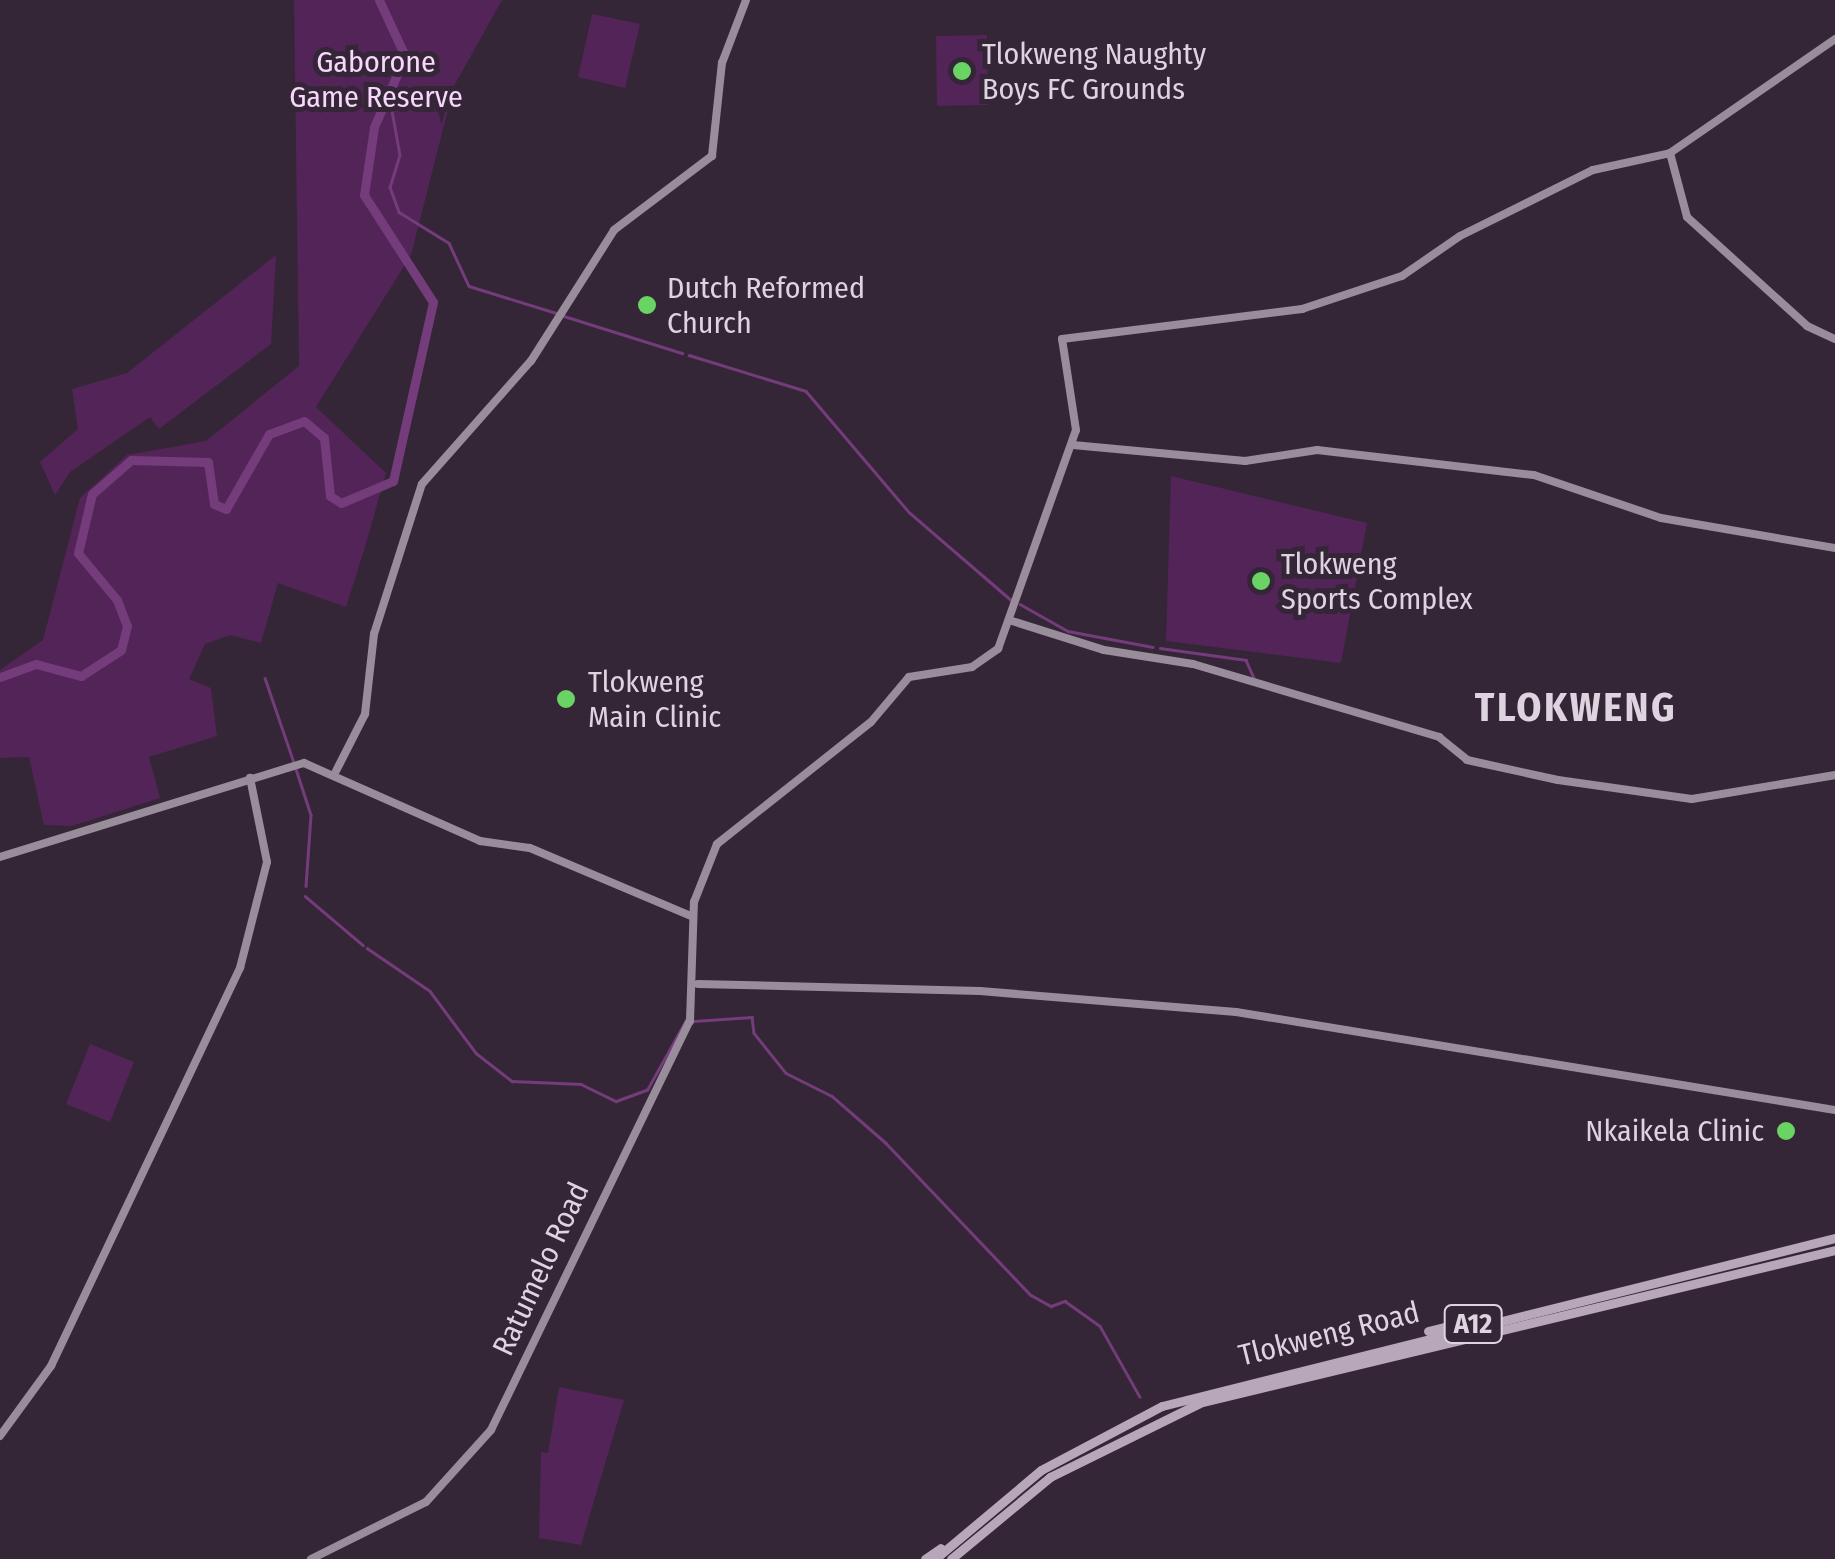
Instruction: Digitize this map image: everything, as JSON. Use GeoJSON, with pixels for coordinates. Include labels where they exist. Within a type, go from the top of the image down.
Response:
{"type":"FeatureCollection","features":[{"type":"Feature","properties":{"kind":"main road","name":"Tlokweng Road"},"geometry":{"type":"LineString","coordinates":[[935,1559],[1040,1470],[1162,1406],[1413,1339],[1444,1321],[1485,1321],[1835,1238]]}},
{"type":"Feature","properties":{"kind":"main road","name":"Tlokweng Road"},"geometry":{"type":"LineString","coordinates":[[951,1559],[1050,1477],[1202,1402],[1835,1250]]}},
{"type":"Feature","properties":{"kind":"main road"},"geometry":{"type":"LineString","coordinates":[[925,1559],[958,1537]]}},
{"type":"Feature","properties":{"kind":"street"},"geometry":{"type":"LineString","coordinates":[[336,771],[365,714],[374,634],[422,484],[531,362],[614,230],[712,156],[722,64],[746,0]]}},
{"type":"Feature","properties":{"kind":"street"},"geometry":{"type":"LineString","coordinates":[[1835,40],[1670,153],[1593,170],[1460,236],[1414,270],[1330,302],[1062,339],[1073,445],[1245,461],[1317,450],[1534,474],[1662,518],[1835,548]]}},
{"type":"Feature","properties":{"kind":"street"},"geometry":{"type":"LineString","coordinates":[[1670,153],[1686,217],[1806,326],[1835,339]]}},
{"type":"Feature","properties":{"kind":"street","name":"Ratumelo Road"},"geometry":{"type":"LineString","coordinates":[[311,1559],[426,1502],[478,1452],[690,1021],[698,984],[694,902],[717,844],[740,820],[871,722],[909,676],[988,660],[1012,621],[1073,445]]}},
{"type":"Feature","properties":{"kind":"street"},"geometry":{"type":"LineString","coordinates":[[1012,621],[1104,650],[1193,664],[1439,737],[1468,760],[1558,780],[1692,798],[1835,775]]}},
{"type":"Feature","properties":{"kind":"street"},"geometry":{"type":"LineString","coordinates":[[0,858],[298,763],[336,771],[480,841],[530,848],[692,917]]}},
{"type":"Feature","properties":{"kind":"street"},"geometry":{"type":"LineString","coordinates":[[0,1436],[42,1385],[230,994],[267,862],[250,778]]}},
{"type":"Feature","properties":{"kind":"street"},"geometry":{"type":"LineString","coordinates":[[678,912],[694,902]]}},
{"type":"Feature","properties":{"kind":"street"},"geometry":{"type":"LineString","coordinates":[[698,984],[980,992],[1236,1012],[1835,1110]]}},
{"type":"Feature","properties":{"kind":"green space","name":"Gaborone Game Reserve"},"geometry":{"type":"Polygon","coordinates":[[[294,0],[502,0],[454,86],[411,255],[316,407],[386,473],[365,547],[346,607],[278,583],[261,643],[230,635],[205,644],[189,679],[211,688],[217,736],[149,757],[160,798],[72,826],[44,825],[29,757],[0,758],[0,670],[43,640],[80,498],[127,455],[206,441],[299,366],[294,0]]]}},
{"type":"Feature","properties":{"kind":"green space"},"geometry":{"type":"Polygon","coordinates":[[[592,14],[640,24],[625,88],[578,77],[592,14]]]}},
{"type":"Feature","properties":{"kind":"green space","name":"Tlokweng Naughty Boys FC Grounds"},"geometry":{"type":"Polygon","coordinates":[[[987,35],[988,105],[937,106],[936,36],[987,35]]]}},
{"type":"Feature","properties":{"kind":"green space"},"geometry":{"type":"Polygon","coordinates":[[[276,255],[271,344],[159,429],[150,417],[70,472],[55,495],[40,462],[78,429],[72,389],[127,373],[276,255]]]}},
{"type":"Feature","properties":{"kind":"green space","name":"Tlokweng Sports Complex"},"geometry":{"type":"Polygon","coordinates":[[[1171,476],[1367,523],[1341,663],[1166,641],[1171,476]]]}},
{"type":"Feature","properties":{"kind":"green space"},"geometry":{"type":"Polygon","coordinates":[[[90,1044],[134,1062],[110,1122],[66,1104],[90,1044]]]}},
{"type":"Feature","properties":{"kind":"green space"},"geometry":{"type":"Polygon","coordinates":[[[559,1387],[624,1400],[581,1545],[539,1538],[541,1452],[548,1453],[559,1387]]]}},
{"type":"Feature","properties":{"kind":"waterway"},"geometry":{"type":"LineString","coordinates":[[0,677],[36,664],[81,676],[121,650],[127,626],[117,600],[78,553],[92,494],[131,460],[208,462],[214,504],[226,509],[269,434],[304,421],[324,438],[330,496],[341,503],[393,481],[433,302],[364,195],[374,127],[405,56],[379,0]]}},
{"type":"Feature","properties":{"kind":"waterway"},"geometry":{"type":"LineString","coordinates":[[389,94],[400,155],[390,187],[399,212],[449,243],[469,286],[556,313]]}},
{"type":"Feature","properties":{"kind":"waterway"},"geometry":{"type":"LineString","coordinates":[[564,316],[682,353]]}},
{"type":"Feature","properties":{"kind":"waterway"},"geometry":{"type":"LineString","coordinates":[[689,355],[806,391],[910,513],[1011,600]]}},
{"type":"Feature","properties":{"kind":"waterway"},"geometry":{"type":"LineString","coordinates":[[1020,604],[1068,631],[1153,647]]}},
{"type":"Feature","properties":{"kind":"waterway"},"geometry":{"type":"LineString","coordinates":[[1160,648],[1246,660],[1254,678]]}},
{"type":"Feature","properties":{"kind":"waterway"},"geometry":{"type":"LineString","coordinates":[[265,678],[293,760]]}},
{"type":"Feature","properties":{"kind":"waterway"},"geometry":{"type":"LineString","coordinates":[[296,769],[311,815],[306,886]]}},
{"type":"Feature","properties":{"kind":"waterway"},"geometry":{"type":"LineString","coordinates":[[305,896],[363,945]]}},
{"type":"Feature","properties":{"kind":"waterway"},"geometry":{"type":"LineString","coordinates":[[367,948],[430,991],[476,1053],[512,1081],[581,1084],[616,1101],[647,1090],[686,1020]]}},
{"type":"Feature","properties":{"kind":"waterway"},"geometry":{"type":"LineString","coordinates":[[694,1021],[752,1017],[754,1033],[786,1073],[832,1096],[886,1143],[1031,1295],[1051,1306],[1065,1301],[1100,1326],[1140,1397]]}},
{"type":"Feature","properties":{"kind":"place","name":"Tlokweng Naughty Boys FC Grounds"},"geometry":{"type":"Point","coordinates":[962,71]}},
{"type":"Feature","properties":{"kind":"place","name":"Dutch Reformed Church"},"geometry":{"type":"Point","coordinates":[647,305]}},
{"type":"Feature","properties":{"kind":"place","name":"Tlokweng Sports Complex"},"geometry":{"type":"Point","coordinates":[1261,581]}},
{"type":"Feature","properties":{"kind":"place","name":"Tlokweng Main Clinic"},"geometry":{"type":"Point","coordinates":[566,699]}},
{"type":"Feature","properties":{"kind":"place","name":"Nkaikela Clinic"},"geometry":{"type":"Point","coordinates":[1786,1131]}},
{"type":"Feature","properties":{"kind":"district","name":"TLOKWENG"},"geometry":{"type":"Point","coordinates":[1576,708]}}]}
